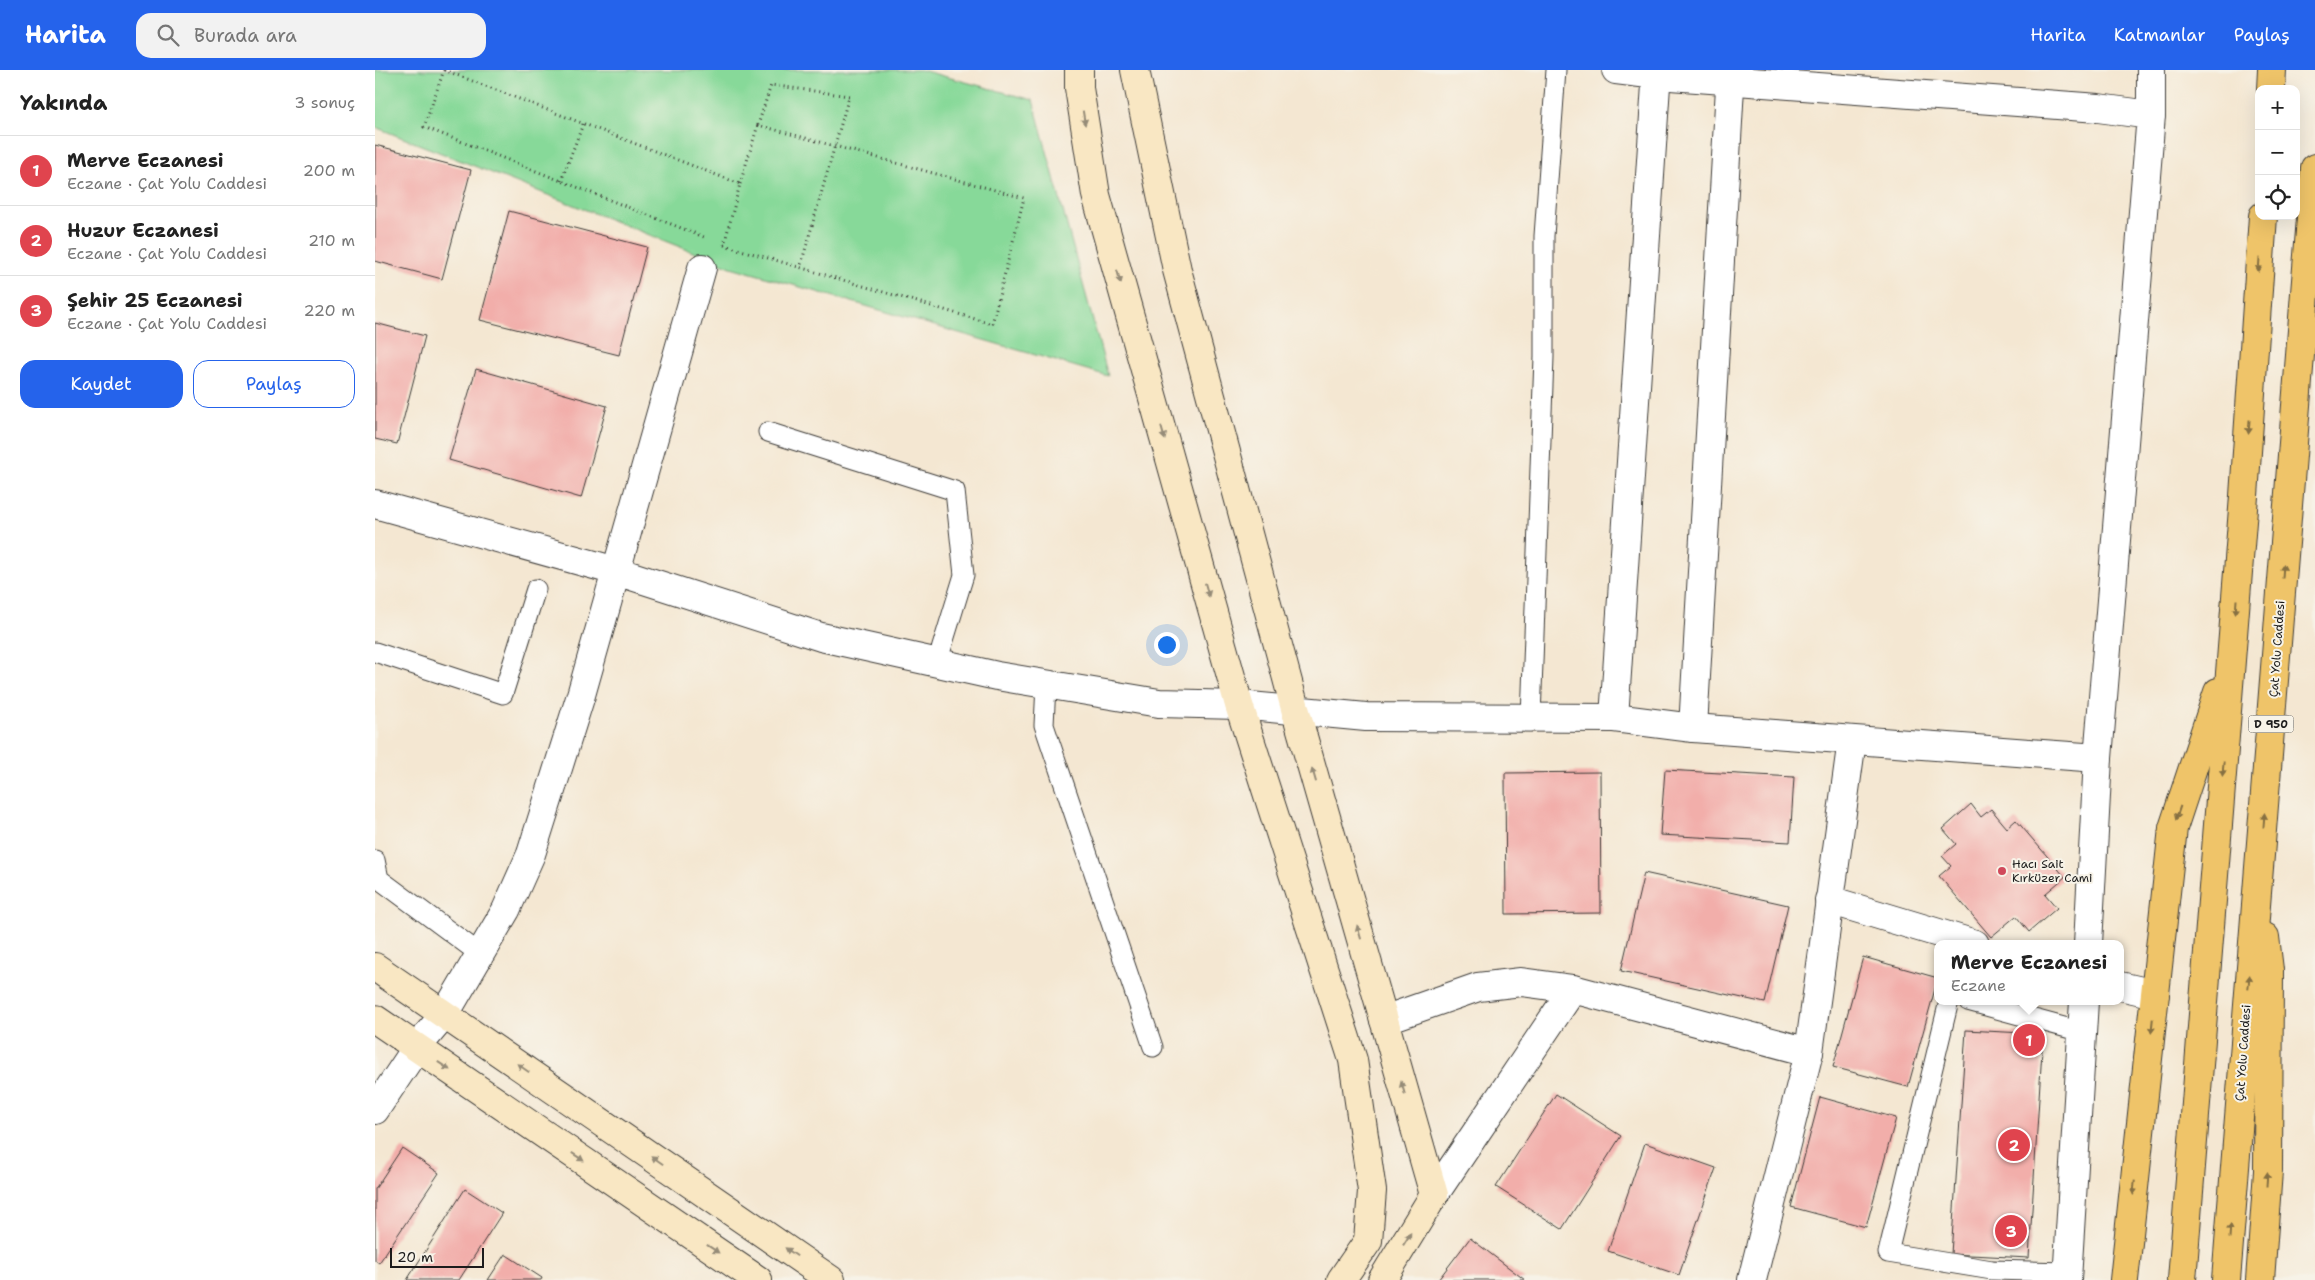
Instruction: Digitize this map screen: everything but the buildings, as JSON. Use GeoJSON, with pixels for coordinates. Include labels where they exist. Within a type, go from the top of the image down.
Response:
{"type":"FeatureCollection","features":[{"type":"Feature","properties":{"kind":"highway"},"geometry":{"type":"LineString","coordinates":[[2271,85],[2272,70]]}},
{"type":"Feature","properties":{"kind":"highway","name":"Çat Yolu Caddesi"},"geometry":{"type":"LineString","coordinates":[[2226,1280],[2315,168]]}},
{"type":"Feature","properties":{"kind":"highway"},"geometry":{"type":"LineString","coordinates":[[2182,1280],[2232,651],[2263,220]]}},
{"type":"Feature","properties":{"kind":"highway"},"geometry":{"type":"LineString","coordinates":[[2124,1280],[2173,828],[2232,651]]}},
{"type":"Feature","properties":{"kind":"highway"},"geometry":{"type":"LineString","coordinates":[[2258,888],[2269,970],[2268,1170],[2260,1280]]}},
{"type":"Feature","properties":{"kind":"street"},"geometry":{"type":"LineString","coordinates":[[1079,70],[1079,88],[1097,195],[1239,705],[1353,1060],[1371,1191],[1368,1241],[1341,1280]]}},
{"type":"Feature","properties":{"kind":"street"},"geometry":{"type":"LineString","coordinates":[[1135,70],[1177,270],[1296,712],[1434,1195]]}},
{"type":"Feature","properties":{"kind":"street"},"geometry":{"type":"LineString","coordinates":[[1615,70],[1731,75],[2098,108],[2151,116]]}},
{"type":"Feature","properties":{"kind":"street"},"geometry":{"type":"LineString","coordinates":[[2088,940],[2098,758],[2151,116],[2151,70]]}},
{"type":"Feature","properties":{"kind":"street"},"geometry":{"type":"LineString","coordinates":[[1615,718],[1657,72]]}},
{"type":"Feature","properties":{"kind":"street"},"geometry":{"type":"LineString","coordinates":[[1693,728],[1731,75]]}},
{"type":"Feature","properties":{"kind":"street"},"geometry":{"type":"LineString","coordinates":[[375,1110],[417,1047],[445,1014],[506,910],[531,854],[581,695],[702,268]]}},
{"type":"Feature","properties":{"kind":"street"},"geometry":{"type":"LineString","coordinates":[[375,504],[616,570],[821,637],[1046,685],[1159,703],[1239,705],[1296,712],[1366,717],[1615,718],[1693,728],[2098,758]]}},
{"type":"Feature","properties":{"kind":"street"},"geometry":{"type":"LineString","coordinates":[[1752,1280],[1809,1052],[1852,740]]}},
{"type":"Feature","properties":{"kind":"street"},"geometry":{"type":"LineString","coordinates":[[1829,900],[1962,940]]}},
{"type":"Feature","properties":{"kind":"street"},"geometry":{"type":"LineString","coordinates":[[375,967],[831,1280]]}},
{"type":"Feature","properties":{"kind":"street"},"geometry":{"type":"LineString","coordinates":[[1345,1034],[1478,987],[1521,982],[1573,988],[1809,1052]]}},
{"type":"Feature","properties":{"kind":"street"},"geometry":{"type":"LineString","coordinates":[[2124,987],[2155,994]]}},
{"type":"Feature","properties":{"kind":"street"},"geometry":{"type":"LineString","coordinates":[[1382,1280],[1434,1195],[1573,988]]}},
{"type":"Feature","properties":{"kind":"street"},"geometry":{"type":"LineString","coordinates":[[2067,1276],[2084,1005]]}},
{"type":"Feature","properties":{"kind":"street"},"geometry":{"type":"LineString","coordinates":[[375,1019],[758,1280]]}},
{"type":"Feature","properties":{"kind":"lane"},"geometry":{"type":"LineString","coordinates":[[1531,718],[1544,357],[1544,236],[1557,70]]}},
{"type":"Feature","properties":{"kind":"lane"},"geometry":{"type":"LineString","coordinates":[[768,432],[955,491],[964,574],[937,663]]}},
{"type":"Feature","properties":{"kind":"lane"},"geometry":{"type":"LineString","coordinates":[[375,652],[503,694],[536,589]]}},
{"type":"Feature","properties":{"kind":"lane"},"geometry":{"type":"LineString","coordinates":[[1046,685],[1044,725],[1153,1047]]}},
{"type":"Feature","properties":{"kind":"lane"},"geometry":{"type":"LineString","coordinates":[[375,860],[379,879],[480,954]]}},
{"type":"Feature","properties":{"kind":"lane"},"geometry":{"type":"LineString","coordinates":[[1948,1005],[1888,1252],[1992,1270],[2067,1276]]}},
{"type":"Feature","properties":{"kind":"lane"},"geometry":{"type":"LineString","coordinates":[[1983,1005],[2082,1032]]}},
{"type":"Feature","properties":{"kind":"path"},"geometry":{"type":"LineString","coordinates":[[706,238],[423,127],[444,70],[740,184]]}},
{"type":"Feature","properties":{"kind":"path"},"geometry":{"type":"LineString","coordinates":[[724,245],[740,184],[771,86],[849,96],[800,268]]}},
{"type":"Feature","properties":{"kind":"path"},"geometry":{"type":"LineString","coordinates":[[561,181],[583,124]]}},
{"type":"Feature","properties":{"kind":"path"},"geometry":{"type":"LineString","coordinates":[[715,241],[992,324],[1024,198],[758,125]]}},
{"type":"Feature","properties":{"kind":"green space"},"geometry":{"type":"Polygon","coordinates":[[[375,70],[921,70],[1033,100],[1108,376],[731,267],[375,127],[375,70]]]}},
{"type":"Feature","properties":{"kind":"place","name":"Hacı Sait Kırküzer Cami"},"geometry":{"type":"Point","coordinates":[2002,871]}},
{"type":"Feature","properties":{"kind":"place","name":"Merve Eczanesi"},"geometry":{"type":"Point","coordinates":[2029,1040]}},
{"type":"Feature","properties":{"kind":"place","name":"Huzur Eczanesi"},"geometry":{"type":"Point","coordinates":[2014,1145]}},
{"type":"Feature","properties":{"kind":"place","name":"Şehir 25 Eczanesi"},"geometry":{"type":"Point","coordinates":[2011,1231]}}]}
